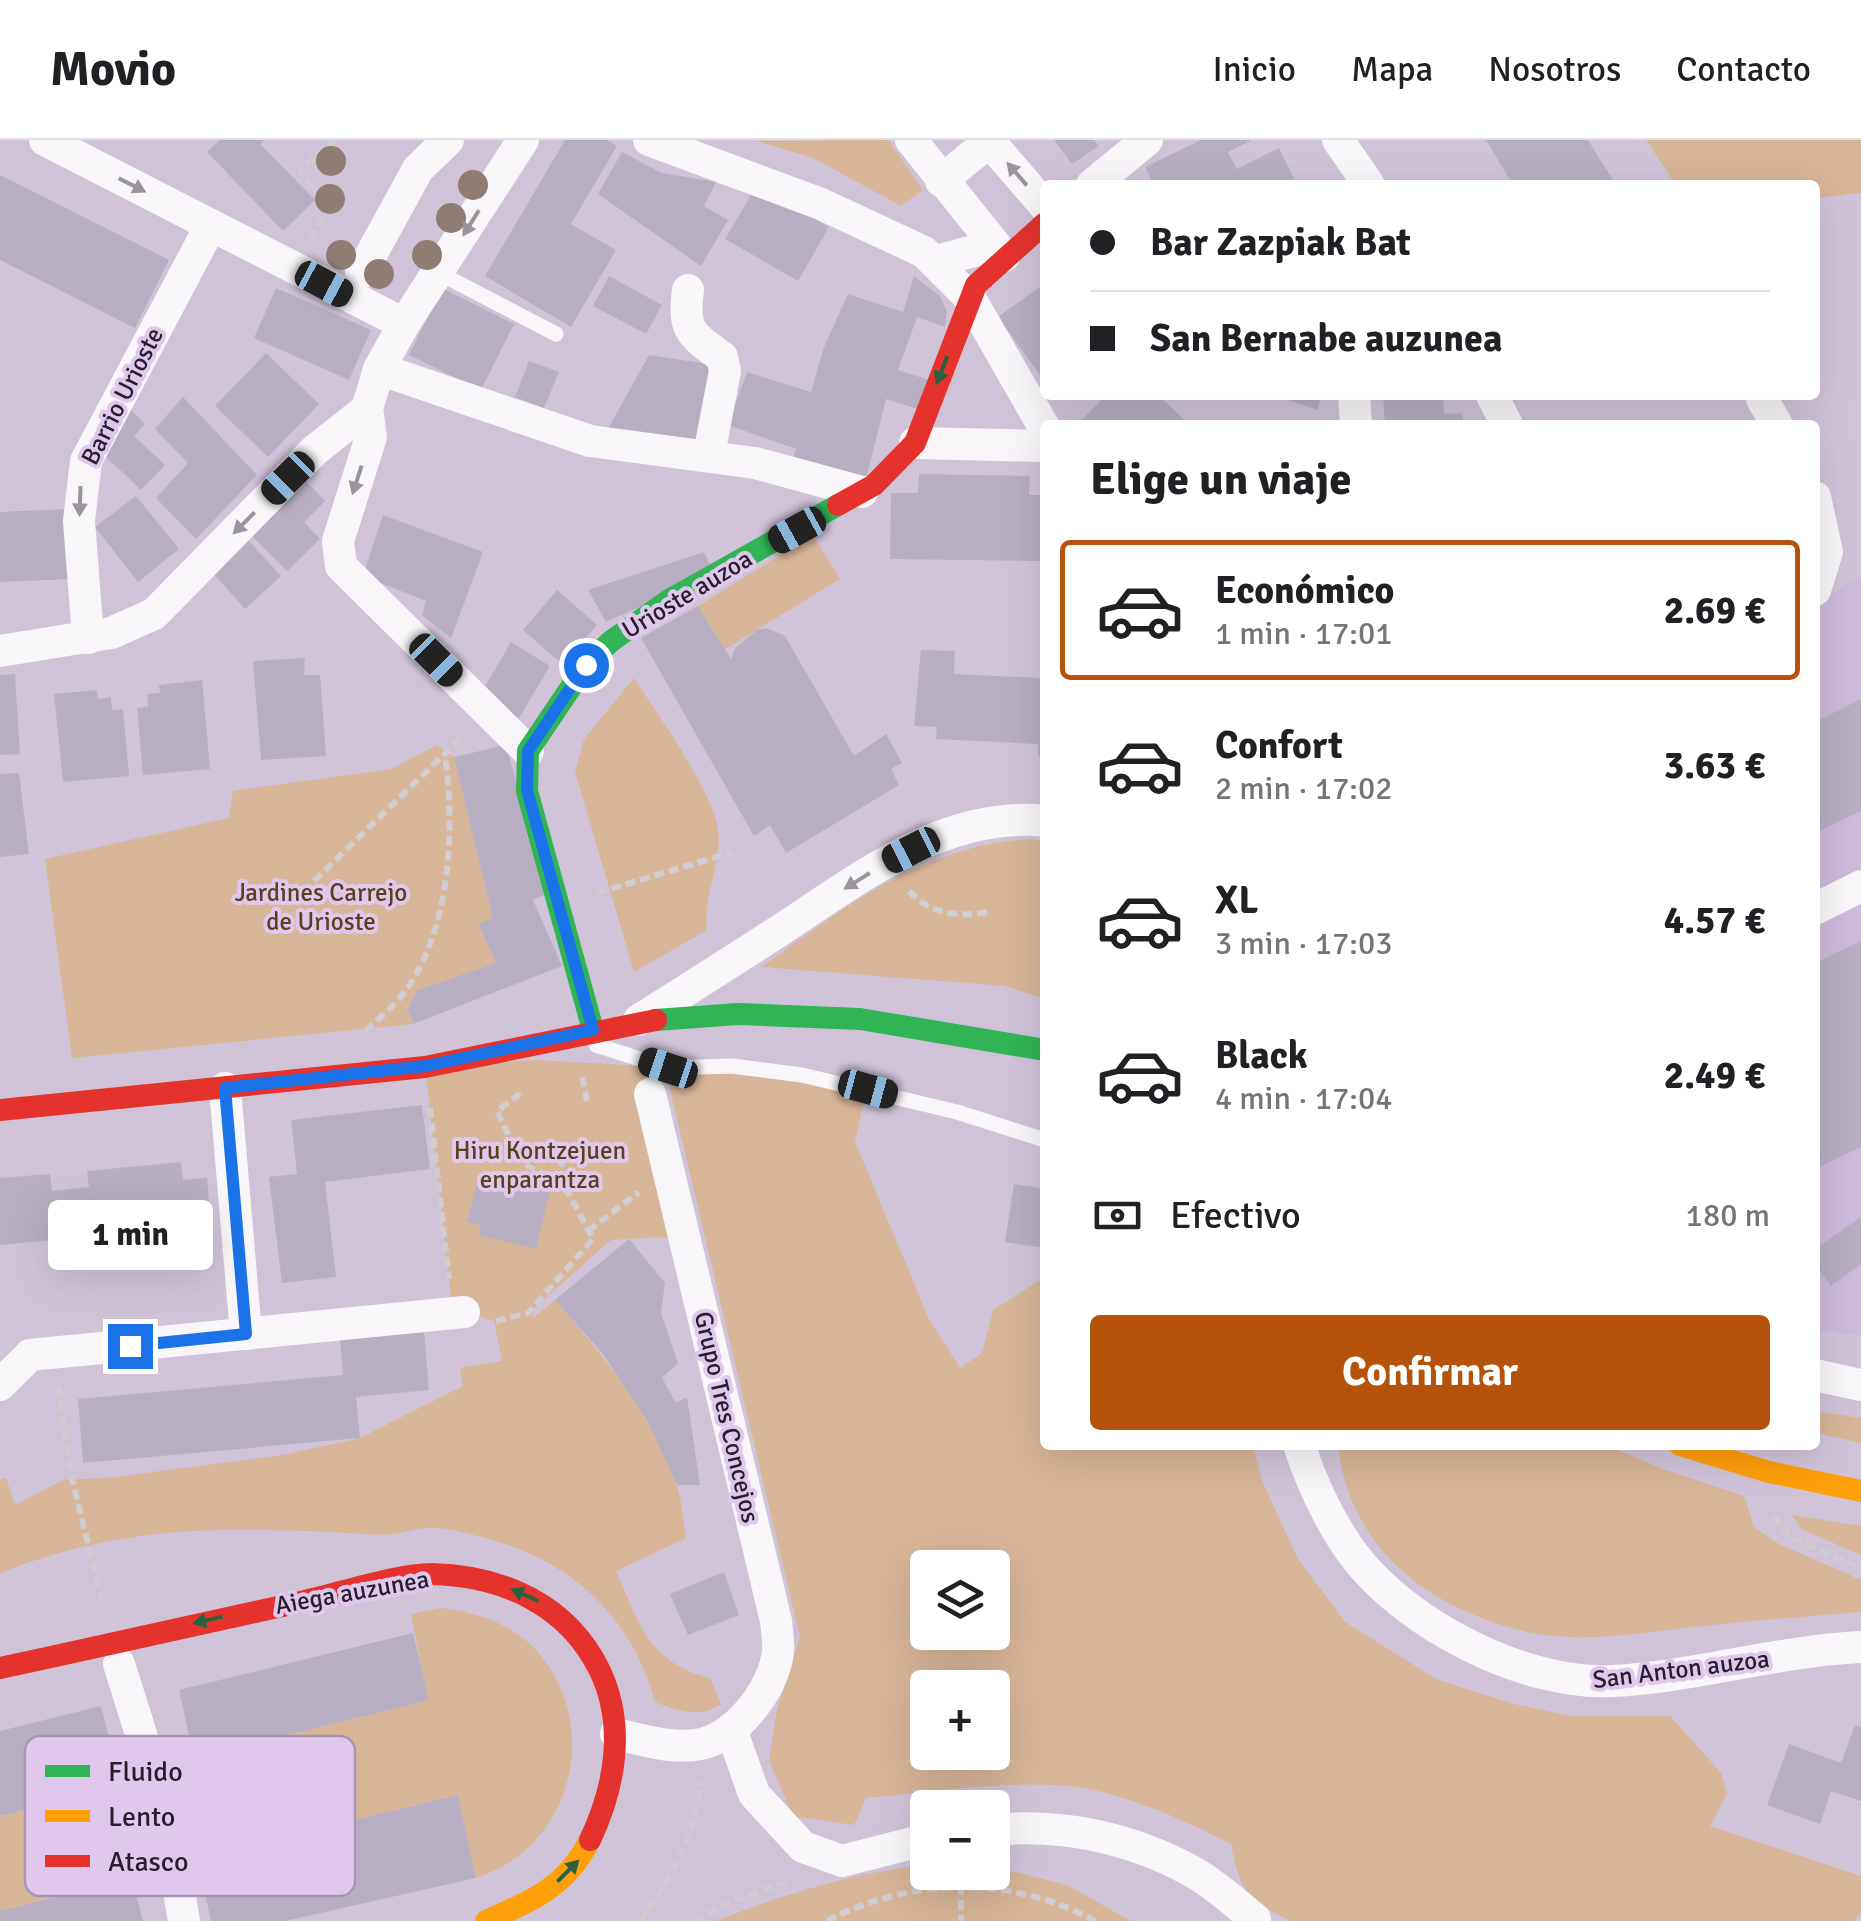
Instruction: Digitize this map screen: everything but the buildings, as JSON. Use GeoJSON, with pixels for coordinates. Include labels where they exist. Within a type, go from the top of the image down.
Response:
{"type":"FeatureCollection","features":[{"type":"Feature","properties":{"kind":"street"},"geometry":{"type":"LineString","coordinates":[[45,140],[404,324]]}},
{"type":"Feature","properties":{"kind":"street"},"geometry":{"type":"LineString","coordinates":[[361,272],[418,169],[448,140]]}},
{"type":"Feature","properties":{"kind":"street"},"geometry":{"type":"LineString","coordinates":[[523,140],[404,324],[380,369],[367,408],[371,437],[338,541],[341,566],[528,751],[527,790],[593,1030]]}},
{"type":"Feature","properties":{"kind":"street"},"geometry":{"type":"LineString","coordinates":[[649,140],[704,150],[863,222],[936,261],[970,298],[1040,420]]}},
{"type":"Feature","properties":{"kind":"street"},"geometry":{"type":"LineString","coordinates":[[911,140],[940,181],[1004,256]]}},
{"type":"Feature","properties":{"kind":"street"},"geometry":{"type":"LineString","coordinates":[[1098,180],[1147,140]]}},
{"type":"Feature","properties":{"kind":"street"},"geometry":{"type":"LineString","coordinates":[[1338,140],[1366,180]]}},
{"type":"Feature","properties":{"kind":"street"},"geometry":{"type":"LineString","coordinates":[[940,181],[991,141],[1040,200]]}},
{"type":"Feature","properties":{"kind":"street","name":"Barrio Urioste"},"geometry":{"type":"LineString","coordinates":[[88,638],[80,521],[86,462],[212,225]]}},
{"type":"Feature","properties":{"kind":"street"},"geometry":{"type":"LineString","coordinates":[[1040,227],[976,285],[915,442],[1040,446]]}},
{"type":"Feature","properties":{"kind":"street"},"geometry":{"type":"LineString","coordinates":[[936,261],[978,250],[1004,256]]}},
{"type":"Feature","properties":{"kind":"street"},"geometry":{"type":"LineString","coordinates":[[688,290],[684,320],[695,338],[722,357],[724,371],[709,454]]}},
{"type":"Feature","properties":{"kind":"street"},"geometry":{"type":"LineString","coordinates":[[380,369],[590,441],[709,454],[862,492]]}},
{"type":"Feature","properties":{"kind":"street"},"geometry":{"type":"LineString","coordinates":[[0,651],[88,638],[135,625],[154,614],[316,450],[367,408]]}},
{"type":"Feature","properties":{"kind":"street","name":"Urioste auzoa"},"geometry":{"type":"LineString","coordinates":[[528,751],[586,665],[610,642],[670,600],[862,492],[915,442]]}},
{"type":"Feature","properties":{"kind":"street"},"geometry":{"type":"LineString","coordinates":[[1820,522],[1826,552],[1820,573]]}},
{"type":"Feature","properties":{"kind":"street"},"geometry":{"type":"LineString","coordinates":[[636,1022],[884,864],[937,837],[987,822],[1040,821]]}},
{"type":"Feature","properties":{"kind":"street"},"geometry":{"type":"LineString","coordinates":[[1820,906],[1861,886]]}},
{"type":"Feature","properties":{"kind":"street"},"geometry":{"type":"LineString","coordinates":[[0,1110],[426,1066],[636,1022],[738,1014],[860,1020],[1040,1049]]}},
{"type":"Feature","properties":{"kind":"street"},"geometry":{"type":"LineString","coordinates":[[225,1088],[246,1334]]}},
{"type":"Feature","properties":{"kind":"street","name":"Grupo Tres Concejos"},"geometry":{"type":"LineString","coordinates":[[650,1094],[776,1621],[778,1650],[768,1684],[731,1729]]}},
{"type":"Feature","properties":{"kind":"street"},"geometry":{"type":"LineString","coordinates":[[0,1385],[30,1355],[458,1313]]}},
{"type":"Feature","properties":{"kind":"street"},"geometry":{"type":"LineString","coordinates":[[1820,1376],[1861,1385]]}},
{"type":"Feature","properties":{"kind":"street","name":"San Anton auzoa"},"geometry":{"type":"LineString","coordinates":[[1304,1450],[1328,1515],[1356,1557],[1397,1597],[1460,1641],[1515,1666],[1567,1680],[1612,1682],[1859,1647]]}},
{"type":"Feature","properties":{"kind":"street"},"geometry":{"type":"LineString","coordinates":[[1696,1450],[1768,1472],[1861,1491]]}},
{"type":"Feature","properties":{"kind":"street","name":"Aiega auzunea"},"geometry":{"type":"LineString","coordinates":[[0,1668],[429,1574],[497,1582],[546,1605],[586,1644],[609,1691],[616,1734],[615,1780],[600,1821],[574,1871],[529,1901],[486,1921]]}},
{"type":"Feature","properties":{"kind":"street"},"geometry":{"type":"LineString","coordinates":[[119,1664],[142,1736]]}},
{"type":"Feature","properties":{"kind":"street"},"geometry":{"type":"LineString","coordinates":[[616,1734],[656,1743],[699,1744],[731,1729],[754,1794],[803,1847],[842,1861],[910,1844]]}},
{"type":"Feature","properties":{"kind":"street"},"geometry":{"type":"LineString","coordinates":[[1010,1830],[1076,1830],[1142,1848],[1195,1873],[1255,1919]]}},
{"type":"Feature","properties":{"kind":"street"},"geometry":{"type":"LineString","coordinates":[[180,1896],[184,1921]]}},
{"type":"Feature","properties":{"kind":"lane"},"geometry":{"type":"LineString","coordinates":[[439,274],[556,334]]}},
{"type":"Feature","properties":{"kind":"lane"},"geometry":{"type":"LineString","coordinates":[[568,1036],[668,1068],[732,1066],[836,1082],[958,1112],[1040,1138]]}},
{"type":"Feature","properties":{"kind":"path"},"geometry":{"type":"LineString","coordinates":[[297,270],[327,209],[300,170],[336,140]]}},
{"type":"Feature","properties":{"kind":"path"},"geometry":{"type":"LineString","coordinates":[[314,881],[488,712]]}},
{"type":"Feature","properties":{"kind":"path"},"geometry":{"type":"LineString","coordinates":[[320,1078],[404,992],[429,945],[442,892],[449,832],[445,754]]}},
{"type":"Feature","properties":{"kind":"path"},"geometry":{"type":"LineString","coordinates":[[558,905],[732,852]]}},
{"type":"Feature","properties":{"kind":"path"},"geometry":{"type":"LineString","coordinates":[[884,864],[914,897],[942,912],[968,917],[992,912]]}},
{"type":"Feature","properties":{"kind":"path"},"geometry":{"type":"LineString","coordinates":[[426,1066],[458,1313],[485,1321],[505,1322],[528,1313],[593,1239],[569,1194],[556,1180],[528,1166],[515,1149],[497,1111],[527,1088]]}},
{"type":"Feature","properties":{"kind":"path"},"geometry":{"type":"LineString","coordinates":[[579,1066],[587,1101]]}},
{"type":"Feature","properties":{"kind":"path"},"geometry":{"type":"LineString","coordinates":[[556,1180],[565,1156]]}},
{"type":"Feature","properties":{"kind":"path"},"geometry":{"type":"LineString","coordinates":[[588,1231],[668,1170]]}},
{"type":"Feature","properties":{"kind":"path"},"geometry":{"type":"LineString","coordinates":[[52,1353],[72,1478],[106,1614]]}},
{"type":"Feature","properties":{"kind":"path"},"geometry":{"type":"LineString","coordinates":[[1773,1516],[1793,1539],[1861,1568]]}},
{"type":"Feature","properties":{"kind":"path"},"geometry":{"type":"LineString","coordinates":[[640,1921],[668,1882],[689,1838],[699,1790]]}},
{"type":"Feature","properties":{"kind":"path"},"geometry":{"type":"LineString","coordinates":[[695,1921],[726,1904],[842,1861]]}},
{"type":"Feature","properties":{"kind":"path"},"geometry":{"type":"LineString","coordinates":[[828,1921],[855,1906],[924,1890]]}},
{"type":"Feature","properties":{"kind":"path"},"geometry":{"type":"LineString","coordinates":[[961,1890],[962,1921]]}},
{"type":"Feature","properties":{"kind":"path"},"geometry":{"type":"LineString","coordinates":[[1010,1890],[1070,1907],[1095,1921]]}},
{"type":"Feature","properties":{"kind":"shaded area"},"geometry":{"type":"Polygon","coordinates":[[[1861,576],[1861,1336],[1820,1331],[1820,600],[1861,576]]]}},
{"type":"Feature","properties":{"kind":"green space"},"geometry":{"type":"Polygon","coordinates":[[[888,140],[923,190],[901,206],[813,158],[756,141],[888,140]]]}},
{"type":"Feature","properties":{"kind":"green space"},"geometry":{"type":"Polygon","coordinates":[[[1646,140],[1861,140],[1861,193],[1820,197],[1820,180],[1673,180],[1646,140]]]}},
{"type":"Feature","properties":{"kind":"green space"},"geometry":{"type":"Polygon","coordinates":[[[813,535],[840,579],[724,650],[698,606],[813,535]]]}},
{"type":"Feature","properties":{"kind":"green space"},"geometry":{"type":"Polygon","coordinates":[[[634,678],[698,779],[709,800],[719,837],[707,906],[707,930],[634,972],[575,772],[584,739],[634,678]]]}},
{"type":"Feature","properties":{"kind":"green space","name":"Jardines Carrejo de Urioste"},"geometry":{"type":"Polygon","coordinates":[[[437,745],[454,757],[493,918],[478,925],[496,963],[417,990],[408,1009],[413,1024],[72,1058],[45,859],[229,818],[233,791],[391,769],[437,745]]]}},
{"type":"Feature","properties":{"kind":"green space"},"geometry":{"type":"Polygon","coordinates":[[[1040,840],[1040,997],[1005,986],[762,967],[887,882],[955,853],[991,844],[1040,840]]]}},
{"type":"Feature","properties":{"kind":"green space","name":"Hiru Kontzejuen enparantza"},"geometry":{"type":"Polygon","coordinates":[[[536,1060],[643,1066],[684,1236],[611,1240],[533,1309],[533,1318],[555,1300],[624,1386],[666,1457],[678,1490],[686,1538],[616,1571],[649,1639],[673,1662],[710,1678],[721,1704],[697,1712],[655,1702],[632,1645],[615,1620],[574,1579],[522,1550],[455,1530],[428,1528],[384,1535],[258,1530],[173,1532],[89,1545],[0,1573],[0,1480],[6,1478],[15,1505],[63,1480],[107,1478],[282,1455],[360,1438],[463,1386],[460,1368],[502,1361],[494,1321],[464,1312],[453,1313],[425,1067],[536,1060]]]}},
{"type":"Feature","properties":{"kind":"green space"},"geometry":{"type":"Polygon","coordinates":[[[712,1073],[767,1077],[865,1095],[855,1142],[929,1319],[960,1368],[982,1353],[993,1310],[1040,1280],[1040,1450],[1254,1450],[1262,1481],[1298,1559],[1345,1622],[1438,1680],[1514,1704],[1572,1716],[1670,1716],[1721,1773],[1727,1794],[1710,1826],[1861,1876],[1861,1912],[1854,1921],[1291,1921],[1248,1892],[1238,1873],[1231,1844],[1168,1815],[1102,1792],[1033,1784],[910,1790],[910,1794],[866,1798],[854,1825],[793,1816],[769,1761],[777,1710],[800,1637],[668,1081],[712,1073]]]}},
{"type":"Feature","properties":{"kind":"green space"},"geometry":{"type":"Polygon","coordinates":[[[1820,1412],[1861,1418],[1861,1443],[1820,1434],[1820,1412]]]}},
{"type":"Feature","properties":{"kind":"green space"},"geometry":{"type":"Polygon","coordinates":[[[1339,1450],[1619,1450],[1744,1496],[1754,1527],[1779,1544],[1861,1580],[1861,1612],[1592,1637],[1532,1633],[1461,1609],[1402,1571],[1378,1546],[1359,1516],[1339,1450]]]}},
{"type":"Feature","properties":{"kind":"green space"},"geometry":{"type":"Polygon","coordinates":[[[1792,1515],[1861,1526],[1861,1555],[1801,1529],[1792,1515]]]}},
{"type":"Feature","properties":{"kind":"green space"},"geometry":{"type":"Polygon","coordinates":[[[441,1608],[465,1612],[512,1631],[532,1646],[555,1676],[568,1709],[572,1744],[568,1778],[556,1810],[536,1839],[510,1862],[476,1878],[458,1795],[355,1820],[355,1736],[283,1736],[428,1700],[411,1614],[441,1608]]]}},
{"type":"Feature","properties":{"kind":"green space"},"geometry":{"type":"Polygon","coordinates":[[[25,1810],[25,1896],[56,1896],[0,1911],[0,1816],[25,1810]]]}},
{"type":"Feature","properties":{"kind":"green space"},"geometry":{"type":"Polygon","coordinates":[[[910,1868],[910,1890],[1010,1890],[1010,1871],[1067,1885],[1131,1921],[716,1921],[820,1886],[910,1868]]]}},
{"type":"Feature","properties":{"kind":"traffic: fast"},"geometry":{"type":"LineString","coordinates":[[593,1030],[527,791],[528,751],[586,665],[610,642],[669,600],[838,505]]}},
{"type":"Feature","properties":{"kind":"traffic: fast"},"geometry":{"type":"LineString","coordinates":[[656,1020],[738,1014],[860,1019],[1040,1049]]}},
{"type":"Feature","properties":{"kind":"traffic: slow"},"geometry":{"type":"LineString","coordinates":[[1696,1450],[1769,1472],[1861,1491]]}},
{"type":"Feature","properties":{"kind":"traffic: slow"},"geometry":{"type":"LineString","coordinates":[[486,1921],[546,1891],[570,1870],[590,1840]]}},
{"type":"Feature","properties":{"kind":"traffic: jam"},"geometry":{"type":"LineString","coordinates":[[838,505],[874,485],[915,443],[976,285],[1040,227]]}},
{"type":"Feature","properties":{"kind":"traffic: jam"},"geometry":{"type":"LineString","coordinates":[[0,1110],[425,1067],[656,1020]]}},
{"type":"Feature","properties":{"kind":"traffic: jam"},"geometry":{"type":"LineString","coordinates":[[0,1668],[403,1577],[432,1574],[484,1581],[531,1598],[552,1612],[587,1648],[600,1671],[613,1713],[614,1756],[606,1799],[590,1840]]}},
{"type":"Feature","properties":{"kind":"route"},"geometry":{"type":"LineString","coordinates":[[130,1346],[246,1334],[225,1088],[426,1066],[593,1030],[527,790],[528,751],[586,665]]}}]}
